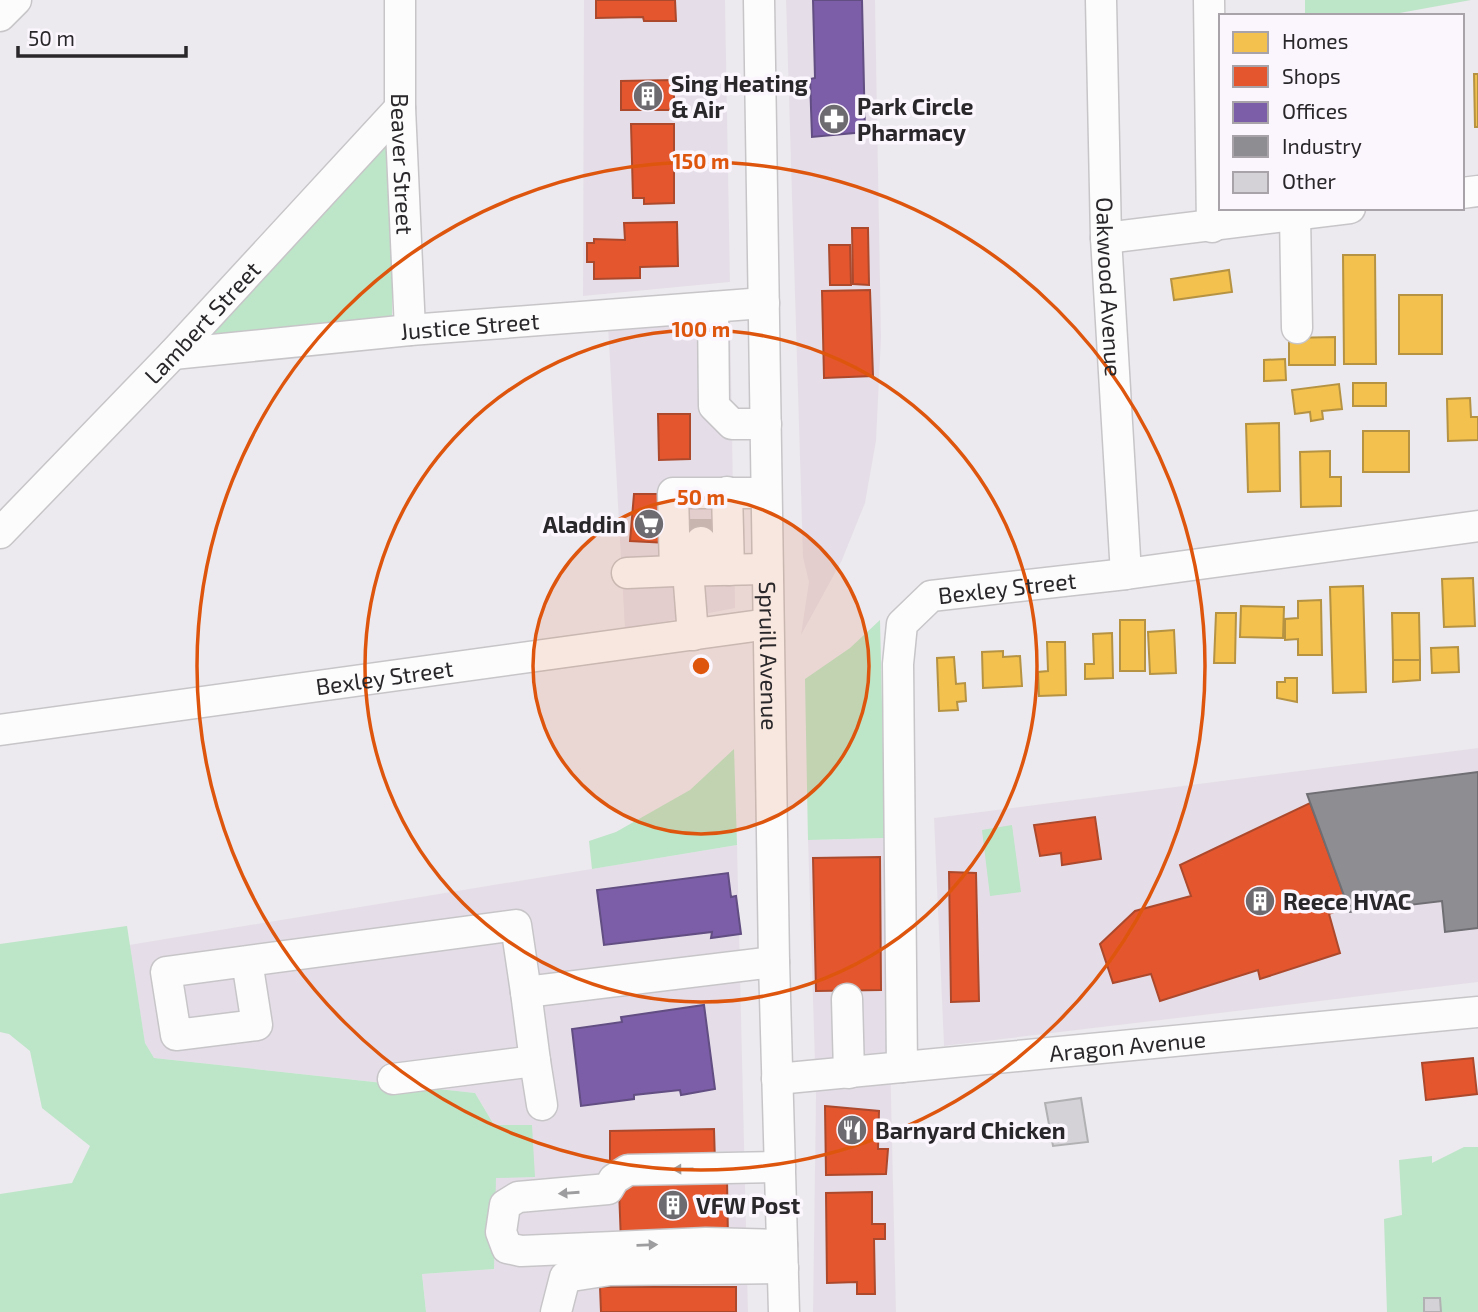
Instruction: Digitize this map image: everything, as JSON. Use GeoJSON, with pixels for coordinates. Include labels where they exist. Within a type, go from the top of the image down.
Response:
{"type":"FeatureCollection","features":[{"type":"Feature","properties":{"kind":"street"},"geometry":{"type":"LineString","coordinates":[[0,16],[16,0]]}},
{"type":"Feature","properties":{"kind":"street","name":"Beaver Street"},"geometry":{"type":"LineString","coordinates":[[400,0],[400,108],[410,330]]}},
{"type":"Feature","properties":{"kind":"street","name":"Spruill Avenue"},"geometry":{"type":"LineString","coordinates":[[759,0],[774,962],[784,1312]]}},
{"type":"Feature","properties":{"kind":"street","name":"Oakwood Avenue"},"geometry":{"type":"LineString","coordinates":[[1101,0],[1106,238],[1126,574]]}},
{"type":"Feature","properties":{"kind":"street"},"geometry":{"type":"LineString","coordinates":[[1209,0],[1212,227]]}},
{"type":"Feature","properties":{"kind":"street","name":"Lambert Street"},"geometry":{"type":"LineString","coordinates":[[0,533],[173,354],[400,108]]}},
{"type":"Feature","properties":{"kind":"street"},"geometry":{"type":"LineString","coordinates":[[1106,238],[1336,210]]}},
{"type":"Feature","properties":{"kind":"street"},"geometry":{"type":"LineString","coordinates":[[1295,216],[1297,328]]}},
{"type":"Feature","properties":{"kind":"street","name":"Justice Street"},"geometry":{"type":"LineString","coordinates":[[173,354],[410,330],[764,303]]}},
{"type":"Feature","properties":{"kind":"street"},"geometry":{"type":"LineString","coordinates":[[713,307],[714,406],[732,424],[766,424]]}},
{"type":"Feature","properties":{"kind":"street"},"geometry":{"type":"LineString","coordinates":[[627,573],[703,541],[766,493]]}},
{"type":"Feature","properties":{"kind":"street","name":"Bexley Street"},"geometry":{"type":"LineString","coordinates":[[902,1067],[898,664],[902,624],[931,596],[1126,574],[1478,526]]}},
{"type":"Feature","properties":{"kind":"street"},"geometry":{"type":"LineString","coordinates":[[703,541],[767,569]]}},
{"type":"Feature","properties":{"kind":"street"},"geometry":{"type":"LineString","coordinates":[[693,635],[703,541]]}},
{"type":"Feature","properties":{"kind":"street","name":"Bexley Street"},"geometry":{"type":"LineString","coordinates":[[0,730],[768,624]]}},
{"type":"Feature","properties":{"kind":"street"},"geometry":{"type":"LineString","coordinates":[[247,961],[516,925],[542,1105]]}},
{"type":"Feature","properties":{"kind":"street"},"geometry":{"type":"LineString","coordinates":[[526,992],[774,962]]}},
{"type":"Feature","properties":{"kind":"street"},"geometry":{"type":"LineString","coordinates":[[847,999],[849,1073]]}},
{"type":"Feature","properties":{"kind":"street","name":"Aragon Avenue"},"geometry":{"type":"LineString","coordinates":[[777,1079],[1478,1012]]}},
{"type":"Feature","properties":{"kind":"street"},"geometry":{"type":"LineString","coordinates":[[393,1079],[535,1061]]}},
{"type":"Feature","properties":{"kind":"street"},"geometry":{"type":"LineString","coordinates":[[780,1167],[628,1170],[614,1179],[608,1189],[518,1197],[505,1205],[501,1232],[507,1248],[520,1251],[706,1243],[782,1257]]}},
{"type":"Feature","properties":{"kind":"street"},"geometry":{"type":"LineString","coordinates":[[556,1312],[565,1277],[610,1270],[782,1257]]}},
{"type":"Feature","properties":{"kind":"shaded area"},"geometry":{"type":"Polygon","coordinates":[[[584,0],[725,0],[730,282],[583,296],[584,0]]]}},
{"type":"Feature","properties":{"kind":"shaded area"},"geometry":{"type":"Polygon","coordinates":[[[786,0],[875,0],[881,338],[876,441],[865,503],[842,560],[801,635],[809,582],[803,557],[786,0]]]}},
{"type":"Feature","properties":{"kind":"shaded area"},"geometry":{"type":"Polygon","coordinates":[[[730,313],[735,608],[625,629],[608,326],[730,313]]]}},
{"type":"Feature","properties":{"kind":"shaded area"},"geometry":{"type":"Polygon","coordinates":[[[1478,748],[1478,982],[944,1046],[934,818],[1478,748]]]}},
{"type":"Feature","properties":{"kind":"shaded area"},"geometry":{"type":"Polygon","coordinates":[[[885,838],[896,1312],[813,1312],[816,1096],[808,840],[885,838]]]}},
{"type":"Feature","properties":{"kind":"shaded area"},"geometry":{"type":"Polygon","coordinates":[[[737,845],[748,1312],[426,1312],[422,1274],[494,1269],[494,1125],[475,1093],[154,1058],[145,1043],[129,945],[737,845]]]}},
{"type":"Feature","properties":{"kind":"green space"},"geometry":{"type":"Polygon","coordinates":[[[1305,0],[1471,0],[1394,14],[1305,14],[1305,0]]]}},
{"type":"Feature","properties":{"kind":"green space"},"geometry":{"type":"Polygon","coordinates":[[[393,129],[392,317],[206,345],[204,328],[393,129]]]}},
{"type":"Feature","properties":{"kind":"green space"},"geometry":{"type":"Polygon","coordinates":[[[880,620],[885,838],[808,840],[805,679],[850,648],[880,620]]]}},
{"type":"Feature","properties":{"kind":"green space"},"geometry":{"type":"Polygon","coordinates":[[[734,749],[737,845],[592,869],[589,841],[616,832],[690,790],[734,749]]]}},
{"type":"Feature","properties":{"kind":"green space"},"geometry":{"type":"Polygon","coordinates":[[[1012,825],[1021,892],[990,896],[982,830],[1012,825]]]}},
{"type":"Feature","properties":{"kind":"green space"},"geometry":{"type":"Polygon","coordinates":[[[127,926],[145,1043],[154,1058],[475,1093],[494,1125],[532,1125],[535,1177],[496,1178],[494,1269],[422,1274],[426,1312],[0,1312],[0,1194],[72,1183],[90,1146],[42,1108],[30,1051],[9,1034],[0,1032],[0,944],[127,926]]]}},
{"type":"Feature","properties":{"kind":"green space"},"geometry":{"type":"Polygon","coordinates":[[[1464,1147],[1478,1147],[1478,1312],[1387,1312],[1384,1219],[1402,1215],[1399,1160],[1432,1156],[1432,1163],[1464,1147]]]}},
{"type":"Feature","properties":{"kind":"building: Homes"},"geometry":{"type":"Polygon","coordinates":[[[1474,74],[1478,74],[1478,127],[1475,127],[1474,74]]]}},
{"type":"Feature","properties":{"kind":"building: Homes"},"geometry":{"type":"Polygon","coordinates":[[[1343,255],[1375,255],[1376,364],[1344,364],[1343,255]]]}},
{"type":"Feature","properties":{"kind":"building: Homes"},"geometry":{"type":"Polygon","coordinates":[[[1229,270],[1232,292],[1174,300],[1171,279],[1229,270]]]}},
{"type":"Feature","properties":{"kind":"building: Homes"},"geometry":{"type":"Polygon","coordinates":[[[1399,295],[1442,295],[1442,354],[1399,354],[1399,295]]]}},
{"type":"Feature","properties":{"kind":"building: Homes"},"geometry":{"type":"Polygon","coordinates":[[[1335,337],[1335,365],[1289,365],[1289,338],[1335,337]]]}},
{"type":"Feature","properties":{"kind":"building: Homes"},"geometry":{"type":"Polygon","coordinates":[[[1285,359],[1286,380],[1264,381],[1264,360],[1285,359]]]}},
{"type":"Feature","properties":{"kind":"building: Homes"},"geometry":{"type":"Polygon","coordinates":[[[1353,383],[1386,383],[1386,406],[1353,406],[1353,383]]]}},
{"type":"Feature","properties":{"kind":"building: Homes"},"geometry":{"type":"Polygon","coordinates":[[[1339,384],[1342,409],[1322,411],[1323,419],[1311,421],[1310,412],[1295,414],[1292,390],[1339,384]]]}},
{"type":"Feature","properties":{"kind":"building: Homes"},"geometry":{"type":"Polygon","coordinates":[[[1470,398],[1471,417],[1478,417],[1478,440],[1448,441],[1447,399],[1470,398]]]}},
{"type":"Feature","properties":{"kind":"building: Homes"},"geometry":{"type":"Polygon","coordinates":[[[1279,423],[1280,491],[1248,492],[1246,424],[1279,423]]]}},
{"type":"Feature","properties":{"kind":"building: Homes"},"geometry":{"type":"Polygon","coordinates":[[[1363,431],[1409,431],[1409,472],[1363,472],[1363,431]]]}},
{"type":"Feature","properties":{"kind":"building: Homes"},"geometry":{"type":"Polygon","coordinates":[[[1330,451],[1330,477],[1341,477],[1341,506],[1301,507],[1300,452],[1330,451]]]}},
{"type":"Feature","properties":{"kind":"building: Homes"},"geometry":{"type":"Polygon","coordinates":[[[1473,578],[1475,626],[1444,627],[1442,579],[1473,578]]]}},
{"type":"Feature","properties":{"kind":"building: Homes"},"geometry":{"type":"Polygon","coordinates":[[[1363,586],[1366,692],[1333,693],[1330,587],[1363,586]]]}},
{"type":"Feature","properties":{"kind":"building: Homes"},"geometry":{"type":"Polygon","coordinates":[[[1321,600],[1322,655],[1298,655],[1298,639],[1285,640],[1285,619],[1298,618],[1298,601],[1321,600]]]}},
{"type":"Feature","properties":{"kind":"building: Homes"},"geometry":{"type":"Polygon","coordinates":[[[1241,606],[1284,607],[1283,638],[1240,637],[1241,606]]]}},
{"type":"Feature","properties":{"kind":"building: Homes"},"geometry":{"type":"Polygon","coordinates":[[[1216,613],[1236,613],[1235,663],[1214,663],[1216,613]]]}},
{"type":"Feature","properties":{"kind":"building: Homes"},"geometry":{"type":"Polygon","coordinates":[[[1392,613],[1419,613],[1420,660],[1393,660],[1392,613]]]}},
{"type":"Feature","properties":{"kind":"building: Homes"},"geometry":{"type":"Polygon","coordinates":[[[1120,620],[1145,620],[1145,671],[1120,671],[1120,620]]]}},
{"type":"Feature","properties":{"kind":"building: Homes"},"geometry":{"type":"Polygon","coordinates":[[[1174,630],[1176,673],[1150,674],[1148,632],[1174,630]]]}},
{"type":"Feature","properties":{"kind":"building: Homes"},"geometry":{"type":"Polygon","coordinates":[[[1112,633],[1113,678],[1085,679],[1085,664],[1094,664],[1093,634],[1112,633]]]}},
{"type":"Feature","properties":{"kind":"building: Homes"},"geometry":{"type":"Polygon","coordinates":[[[1047,642],[1065,642],[1066,695],[1039,696],[1038,672],[1048,671],[1047,642]]]}},
{"type":"Feature","properties":{"kind":"building: Homes"},"geometry":{"type":"Polygon","coordinates":[[[1458,647],[1459,672],[1432,673],[1431,648],[1458,647]]]}},
{"type":"Feature","properties":{"kind":"building: Homes"},"geometry":{"type":"Polygon","coordinates":[[[1003,651],[1003,657],[1020,656],[1022,686],[983,688],[982,652],[1003,651]]]}},
{"type":"Feature","properties":{"kind":"building: Homes"},"geometry":{"type":"Polygon","coordinates":[[[954,657],[956,684],[965,683],[966,701],[957,702],[958,710],[939,711],[937,658],[954,657]]]}},
{"type":"Feature","properties":{"kind":"building: Homes"},"geometry":{"type":"Polygon","coordinates":[[[1393,660],[1420,660],[1420,680],[1393,682],[1393,660]]]}},
{"type":"Feature","properties":{"kind":"building: Homes"},"geometry":{"type":"Polygon","coordinates":[[[1285,678],[1297,678],[1297,702],[1277,698],[1277,682],[1285,682],[1285,678]]]}},
{"type":"Feature","properties":{"kind":"building: Shops"},"geometry":{"type":"Polygon","coordinates":[[[596,0],[675,0],[676,21],[644,21],[643,17],[596,18],[596,0]]]}},
{"type":"Feature","properties":{"kind":"building: Shops","name":"Sing Heating & Air"},"geometry":{"type":"Polygon","coordinates":[[[674,80],[674,110],[621,110],[621,81],[674,80]]]}},
{"type":"Feature","properties":{"kind":"building: Shops"},"geometry":{"type":"Polygon","coordinates":[[[631,124],[674,124],[674,203],[644,204],[644,198],[633,198],[631,124]]]}},
{"type":"Feature","properties":{"kind":"building: Shops"},"geometry":{"type":"Polygon","coordinates":[[[677,222],[678,266],[640,267],[640,278],[594,279],[594,262],[587,262],[587,243],[594,243],[594,239],[625,240],[624,223],[677,222]]]}},
{"type":"Feature","properties":{"kind":"building: Shops"},"geometry":{"type":"Polygon","coordinates":[[[852,228],[868,228],[869,285],[853,284],[852,228]]]}},
{"type":"Feature","properties":{"kind":"building: Shops"},"geometry":{"type":"Polygon","coordinates":[[[829,245],[850,245],[851,285],[830,285],[829,245]]]}},
{"type":"Feature","properties":{"kind":"building: Shops"},"geometry":{"type":"Polygon","coordinates":[[[870,290],[873,376],[824,378],[822,291],[870,290]]]}},
{"type":"Feature","properties":{"kind":"building: Shops"},"geometry":{"type":"Polygon","coordinates":[[[658,414],[690,414],[690,459],[659,460],[658,414]]]}},
{"type":"Feature","properties":{"kind":"building: Shops","name":"Aladdin"},"geometry":{"type":"Polygon","coordinates":[[[634,494],[666,494],[668,543],[630,541],[634,494]]]}},
{"type":"Feature","properties":{"kind":"building: Shops","name":"Reece HVAC"},"geometry":{"type":"Polygon","coordinates":[[[1310,803],[1348,906],[1329,914],[1340,953],[1260,979],[1258,970],[1160,1001],[1151,974],[1113,983],[1100,944],[1135,911],[1191,896],[1180,865],[1310,803]]]}},
{"type":"Feature","properties":{"kind":"building: Shops"},"geometry":{"type":"Polygon","coordinates":[[[1095,817],[1101,859],[1062,865],[1061,853],[1040,856],[1034,825],[1095,817]]]}},
{"type":"Feature","properties":{"kind":"building: Shops"},"geometry":{"type":"Polygon","coordinates":[[[880,857],[881,990],[816,991],[813,858],[880,857]]]}},
{"type":"Feature","properties":{"kind":"building: Shops"},"geometry":{"type":"Polygon","coordinates":[[[949,872],[976,873],[979,1001],[951,1002],[949,872]]]}},
{"type":"Feature","properties":{"kind":"building: Shops"},"geometry":{"type":"Polygon","coordinates":[[[1473,1058],[1477,1094],[1426,1100],[1422,1063],[1473,1058]]]}},
{"type":"Feature","properties":{"kind":"building: Shops","name":"Barnyard Chicken"},"geometry":{"type":"Polygon","coordinates":[[[825,1106],[879,1111],[878,1149],[888,1149],[886,1174],[826,1175],[825,1106]]]}},
{"type":"Feature","properties":{"kind":"building: Shops"},"geometry":{"type":"Polygon","coordinates":[[[714,1129],[715,1163],[610,1165],[610,1131],[714,1129]]]}},
{"type":"Feature","properties":{"kind":"building: Shops","name":"VFW Post"},"geometry":{"type":"Polygon","coordinates":[[[727,1178],[728,1241],[621,1242],[619,1189],[625,1180],[727,1178]]]}},
{"type":"Feature","properties":{"kind":"building: Shops"},"geometry":{"type":"Polygon","coordinates":[[[872,1192],[872,1224],[885,1224],[885,1239],[874,1239],[875,1294],[857,1294],[857,1282],[827,1283],[826,1193],[872,1192]]]}},
{"type":"Feature","properties":{"kind":"building: Shops"},"geometry":{"type":"Polygon","coordinates":[[[600,1287],[736,1287],[736,1312],[601,1312],[600,1287]]]}},
{"type":"Feature","properties":{"kind":"building: Offices"},"geometry":{"type":"Polygon","coordinates":[[[813,0],[862,0],[865,132],[812,137],[810,79],[815,78],[813,0]]]}},
{"type":"Feature","properties":{"kind":"building: Offices"},"geometry":{"type":"Polygon","coordinates":[[[728,873],[731,897],[736,896],[741,934],[711,938],[712,932],[604,945],[597,890],[728,873]]]}},
{"type":"Feature","properties":{"kind":"building: Offices"},"geometry":{"type":"Polygon","coordinates":[[[704,1005],[715,1089],[681,1095],[680,1090],[634,1095],[634,1099],[581,1106],[572,1029],[622,1022],[621,1017],[704,1005]]]}},
{"type":"Feature","properties":{"kind":"building: Industry"},"geometry":{"type":"Polygon","coordinates":[[[1478,772],[1478,928],[1445,932],[1442,901],[1350,912],[1307,794],[1478,772]]]}},
{"type":"Feature","properties":{"kind":"building: Other"},"geometry":{"type":"Polygon","coordinates":[[[1081,1098],[1088,1142],[1053,1146],[1045,1103],[1081,1098]]]}},
{"type":"Feature","properties":{"kind":"building: Other"},"geometry":{"type":"Polygon","coordinates":[[[1424,1298],[1440,1298],[1441,1312],[1424,1312],[1424,1298]]]}},
{"type":"Feature","properties":{"kind":"tunnel"},"geometry":{"type":"LineString","coordinates":[[701,519],[701,542]]}},
{"type":"Feature","properties":{"kind":"place","name":"Sing Heating & Air"},"geometry":{"type":"Point","coordinates":[648,96]}},
{"type":"Feature","properties":{"kind":"place","name":"Park Circle Pharmacy"},"geometry":{"type":"Point","coordinates":[834,119]}},
{"type":"Feature","properties":{"kind":"place","name":"Aladdin"},"geometry":{"type":"Point","coordinates":[649,524]}},
{"type":"Feature","properties":{"kind":"place","name":"Reece HVAC"},"geometry":{"type":"Point","coordinates":[1260,901]}},
{"type":"Feature","properties":{"kind":"place","name":"Barnyard Chicken"},"geometry":{"type":"Point","coordinates":[852,1130]}},
{"type":"Feature","properties":{"kind":"place","name":"VFW Post"},"geometry":{"type":"Point","coordinates":[673,1205]}}]}
